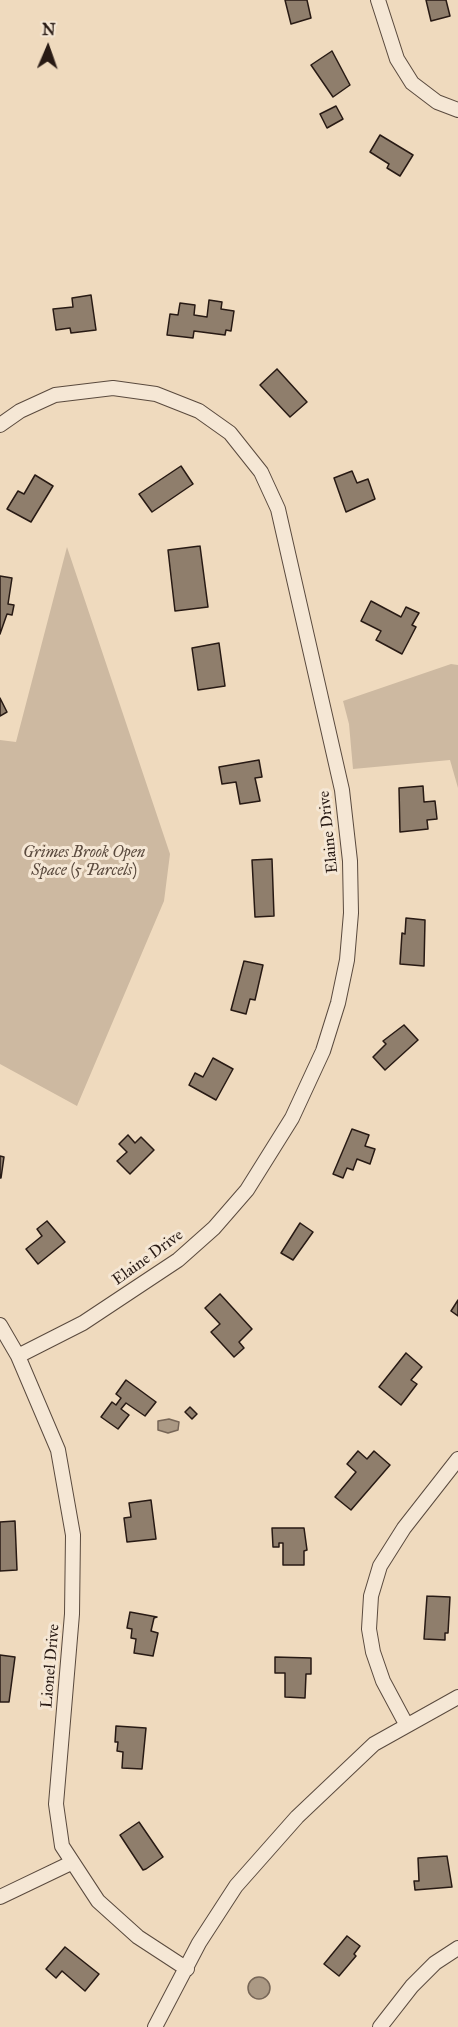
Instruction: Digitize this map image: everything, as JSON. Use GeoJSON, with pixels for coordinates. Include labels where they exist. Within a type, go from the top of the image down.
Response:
{"type":"FeatureCollection","features":[{"type":"Feature","properties":{"kind":"street"},"geometry":{"type":"LineString","coordinates":[[378,0],[397,59],[412,83],[437,102],[458,110]]}},
{"type":"Feature","properties":{"kind":"street","name":"Elaine Drive"},"geometry":{"type":"LineString","coordinates":[[0,425],[20,411],[55,395],[113,388],[156,394],[199,411],[230,433],[249,456],[261,472],[278,509],[342,790],[350,861],[348,948],[338,1003],[323,1050],[292,1118],[248,1190],[214,1228],[178,1260],[83,1323],[18,1356]]}},
{"type":"Feature","properties":{"kind":"street","name":"Lionel Drive"},"geometry":{"type":"LineString","coordinates":[[0,1325],[18,1356],[58,1450],[73,1534],[72,1614],[56,1804],[62,1846],[98,1901],[138,1936],[188,1969]]}},
{"type":"Feature","properties":{"kind":"street"},"geometry":{"type":"LineString","coordinates":[[406,1724],[383,1682],[373,1652],[369,1629],[371,1596],[380,1566],[404,1528],[458,1460]]}},
{"type":"Feature","properties":{"kind":"street"},"geometry":{"type":"LineString","coordinates":[[155,2027],[188,1969],[199,1942],[236,1886],[297,1817],[374,1744],[458,1696]]}},
{"type":"Feature","properties":{"kind":"street"},"geometry":{"type":"LineString","coordinates":[[0,1897],[71,1863]]}},
{"type":"Feature","properties":{"kind":"street"},"geometry":{"type":"LineString","coordinates":[[381,2027],[412,1986],[435,1963],[458,1948]]}},
{"type":"Feature","properties":{"kind":"green space","name":"Grimes Brook Open Space (5 Parcels)"},"geometry":{"type":"Polygon","coordinates":[[[67,547],[170,854],[164,901],[77,1106],[0,1064],[0,740],[16,742],[67,547]]]}},
{"type":"Feature","properties":{"kind":"green space"},"geometry":{"type":"Polygon","coordinates":[[[451,664],[458,665],[458,788],[450,760],[353,769],[349,724],[343,701],[451,664]]]}},
{"type":"Feature","properties":{"kind":"shaded area"},"geometry":{"type":"Polygon","coordinates":[[[169,1419],[179,1422],[178,1430],[168,1433],[158,1430],[158,1421],[169,1419]]]}},
{"type":"Feature","properties":{"kind":"shaded area"},"geometry":{"type":"Polygon","coordinates":[[[259,1977],[267,1980],[270,1988],[267,1996],[259,1999],[251,1996],[248,1988],[251,1980],[259,1977]]]}},
{"type":"Feature","properties":{"kind":"building"},"geometry":{"type":"Polygon","coordinates":[[[285,0],[307,0],[311,18],[291,24],[285,0]]]}},
{"type":"Feature","properties":{"kind":"building"},"geometry":{"type":"Polygon","coordinates":[[[426,0],[446,0],[450,16],[431,21],[426,0]]]}},
{"type":"Feature","properties":{"kind":"building"},"geometry":{"type":"Polygon","coordinates":[[[332,51],[350,85],[333,97],[311,65],[332,51]]]}},
{"type":"Feature","properties":{"kind":"building"},"geometry":{"type":"Polygon","coordinates":[[[336,106],[343,119],[327,128],[320,114],[336,106]]]}},
{"type":"Feature","properties":{"kind":"building"},"geometry":{"type":"Polygon","coordinates":[[[380,135],[413,155],[400,176],[387,168],[389,164],[370,152],[380,135]]]}},
{"type":"Feature","properties":{"kind":"building"},"geometry":{"type":"Polygon","coordinates":[[[91,295],[96,330],[71,333],[70,328],[56,330],[53,309],[73,307],[72,298],[91,295]]]}},
{"type":"Feature","properties":{"kind":"building"},"geometry":{"type":"Polygon","coordinates":[[[209,300],[222,302],[221,309],[234,311],[231,331],[226,330],[225,335],[194,331],[193,338],[167,335],[170,314],[178,315],[180,303],[195,305],[194,315],[207,317],[209,300]]]}},
{"type":"Feature","properties":{"kind":"building"},"geometry":{"type":"Polygon","coordinates":[[[277,369],[307,402],[290,417],[260,385],[277,369]]]}},
{"type":"Feature","properties":{"kind":"building"},"geometry":{"type":"Polygon","coordinates":[[[181,466],[193,484],[152,512],[139,494],[181,466]]]}},
{"type":"Feature","properties":{"kind":"building"},"geometry":{"type":"Polygon","coordinates":[[[352,471],[357,483],[368,479],[375,499],[346,512],[334,478],[352,471]]]}},
{"type":"Feature","properties":{"kind":"building"},"geometry":{"type":"Polygon","coordinates":[[[35,475],[53,486],[31,522],[7,509],[18,491],[24,494],[35,475]]]}},
{"type":"Feature","properties":{"kind":"building"},"geometry":{"type":"Polygon","coordinates":[[[200,546],[208,607],[175,611],[168,550],[200,546]]]}},
{"type":"Feature","properties":{"kind":"building"},"geometry":{"type":"Polygon","coordinates":[[[0,576],[12,578],[8,604],[14,605],[12,615],[7,614],[0,634],[0,576]]]}},
{"type":"Feature","properties":{"kind":"building"},"geometry":{"type":"Polygon","coordinates":[[[371,601],[401,617],[406,607],[419,613],[412,625],[416,627],[402,654],[376,640],[381,631],[361,621],[371,601]]]}},
{"type":"Feature","properties":{"kind":"building"},"geometry":{"type":"Polygon","coordinates":[[[219,643],[225,686],[198,690],[192,648],[219,643]]]}},
{"type":"Feature","properties":{"kind":"building"},"geometry":{"type":"Polygon","coordinates":[[[0,698],[7,712],[0,716],[0,698]]]}},
{"type":"Feature","properties":{"kind":"building"},"geometry":{"type":"Polygon","coordinates":[[[259,760],[262,777],[255,778],[260,801],[240,804],[236,782],[222,784],[219,767],[259,760]]]}},
{"type":"Feature","properties":{"kind":"building"},"geometry":{"type":"Polygon","coordinates":[[[423,786],[424,802],[435,801],[437,819],[427,820],[428,829],[400,832],[399,788],[423,786]]]}},
{"type":"Feature","properties":{"kind":"building"},"geometry":{"type":"Polygon","coordinates":[[[272,859],[274,916],[255,917],[252,860],[272,859]]]}},
{"type":"Feature","properties":{"kind":"building"},"geometry":{"type":"Polygon","coordinates":[[[406,918],[425,920],[424,966],[400,964],[402,933],[405,934],[406,918]]]}},
{"type":"Feature","properties":{"kind":"building"},"geometry":{"type":"Polygon","coordinates":[[[244,961],[263,965],[255,1000],[250,999],[246,1014],[231,1010],[244,961]]]}},
{"type":"Feature","properties":{"kind":"building"},"geometry":{"type":"Polygon","coordinates":[[[404,1025],[418,1040],[385,1070],[373,1057],[386,1044],[383,1041],[404,1025]]]}},
{"type":"Feature","properties":{"kind":"building"},"geometry":{"type":"Polygon","coordinates":[[[213,1058],[233,1069],[216,1100],[189,1085],[195,1073],[203,1077],[213,1058]]]}},
{"type":"Feature","properties":{"kind":"building"},"geometry":{"type":"Polygon","coordinates":[[[352,1129],[369,1135],[365,1146],[375,1149],[370,1164],[357,1159],[353,1170],[347,1168],[343,1178],[333,1174],[352,1129]]]}},
{"type":"Feature","properties":{"kind":"building"},"geometry":{"type":"Polygon","coordinates":[[[128,1135],[135,1143],[141,1137],[154,1150],[130,1174],[117,1161],[127,1152],[119,1144],[128,1135]]]}},
{"type":"Feature","properties":{"kind":"building"},"geometry":{"type":"Polygon","coordinates":[[[0,1156],[4,1157],[1,1178],[0,1178],[0,1156]]]}},
{"type":"Feature","properties":{"kind":"building"},"geometry":{"type":"Polygon","coordinates":[[[47,1221],[65,1242],[38,1264],[26,1249],[42,1236],[37,1229],[47,1221]]]}},
{"type":"Feature","properties":{"kind":"building"},"geometry":{"type":"Polygon","coordinates":[[[300,1223],[313,1232],[293,1260],[281,1253],[300,1223]]]}},
{"type":"Feature","properties":{"kind":"building"},"geometry":{"type":"Polygon","coordinates":[[[220,1294],[252,1329],[239,1342],[244,1348],[234,1357],[211,1332],[220,1324],[205,1308],[220,1294]]]}},
{"type":"Feature","properties":{"kind":"building"},"geometry":{"type":"Polygon","coordinates":[[[458,1300],[458,1316],[451,1311],[458,1300]]]}},
{"type":"Feature","properties":{"kind":"building"},"geometry":{"type":"Polygon","coordinates":[[[406,1353],[422,1367],[411,1380],[417,1384],[401,1405],[379,1387],[406,1353]]]}},
{"type":"Feature","properties":{"kind":"building"},"geometry":{"type":"Polygon","coordinates":[[[126,1380],[156,1402],[145,1416],[126,1403],[121,1409],[129,1415],[118,1429],[101,1417],[112,1402],[116,1405],[121,1398],[116,1394],[126,1380]]]}},
{"type":"Feature","properties":{"kind":"building"},"geometry":{"type":"Polygon","coordinates":[[[190,1407],[197,1414],[192,1419],[185,1412],[190,1407]]]}},
{"type":"Feature","properties":{"kind":"building"},"geometry":{"type":"Polygon","coordinates":[[[358,1451],[367,1459],[374,1451],[390,1465],[351,1510],[335,1497],[356,1472],[347,1464],[358,1451]]]}},
{"type":"Feature","properties":{"kind":"building"},"geometry":{"type":"Polygon","coordinates":[[[151,1500],[156,1539],[127,1542],[124,1518],[131,1517],[129,1503],[151,1500]]]}},
{"type":"Feature","properties":{"kind":"building"},"geometry":{"type":"Polygon","coordinates":[[[15,1521],[17,1570],[0,1571],[0,1522],[15,1521]]]}},
{"type":"Feature","properties":{"kind":"building"},"geometry":{"type":"Polygon","coordinates":[[[272,1528],[304,1528],[307,1550],[304,1551],[304,1565],[283,1565],[283,1543],[279,1543],[279,1547],[273,1547],[272,1528]]]}},
{"type":"Feature","properties":{"kind":"building"},"geometry":{"type":"Polygon","coordinates":[[[427,1596],[450,1597],[448,1633],[445,1633],[445,1640],[424,1639],[427,1596]]]}},
{"type":"Feature","properties":{"kind":"building"},"geometry":{"type":"Polygon","coordinates":[[[130,1612],[157,1617],[154,1618],[151,1631],[158,1633],[153,1656],[134,1653],[136,1639],[131,1638],[132,1629],[127,1628],[130,1612]]]}},
{"type":"Feature","properties":{"kind":"building"},"geometry":{"type":"Polygon","coordinates":[[[0,1655],[15,1657],[9,1702],[0,1702],[0,1655]]]}},
{"type":"Feature","properties":{"kind":"building"},"geometry":{"type":"Polygon","coordinates":[[[275,1657],[311,1658],[311,1674],[306,1674],[305,1698],[285,1697],[285,1673],[275,1673],[275,1657]]]}},
{"type":"Feature","properties":{"kind":"building"},"geometry":{"type":"Polygon","coordinates":[[[116,1726],[146,1728],[142,1769],[122,1768],[123,1752],[117,1751],[118,1742],[115,1742],[116,1726]]]}},
{"type":"Feature","properties":{"kind":"building"},"geometry":{"type":"Polygon","coordinates":[[[139,1822],[163,1857],[143,1870],[120,1835],[139,1822]]]}},
{"type":"Feature","properties":{"kind":"building"},"geometry":{"type":"Polygon","coordinates":[[[447,1856],[452,1887],[415,1890],[414,1881],[419,1881],[418,1858],[447,1856]]]}},
{"type":"Feature","properties":{"kind":"building"},"geometry":{"type":"Polygon","coordinates":[[[347,1936],[360,1946],[354,1954],[356,1956],[339,1976],[324,1964],[347,1936]]]}},
{"type":"Feature","properties":{"kind":"building"},"geometry":{"type":"Polygon","coordinates":[[[65,1947],[99,1974],[85,1991],[62,1971],[56,1978],[46,1969],[65,1947]]]}}]}
